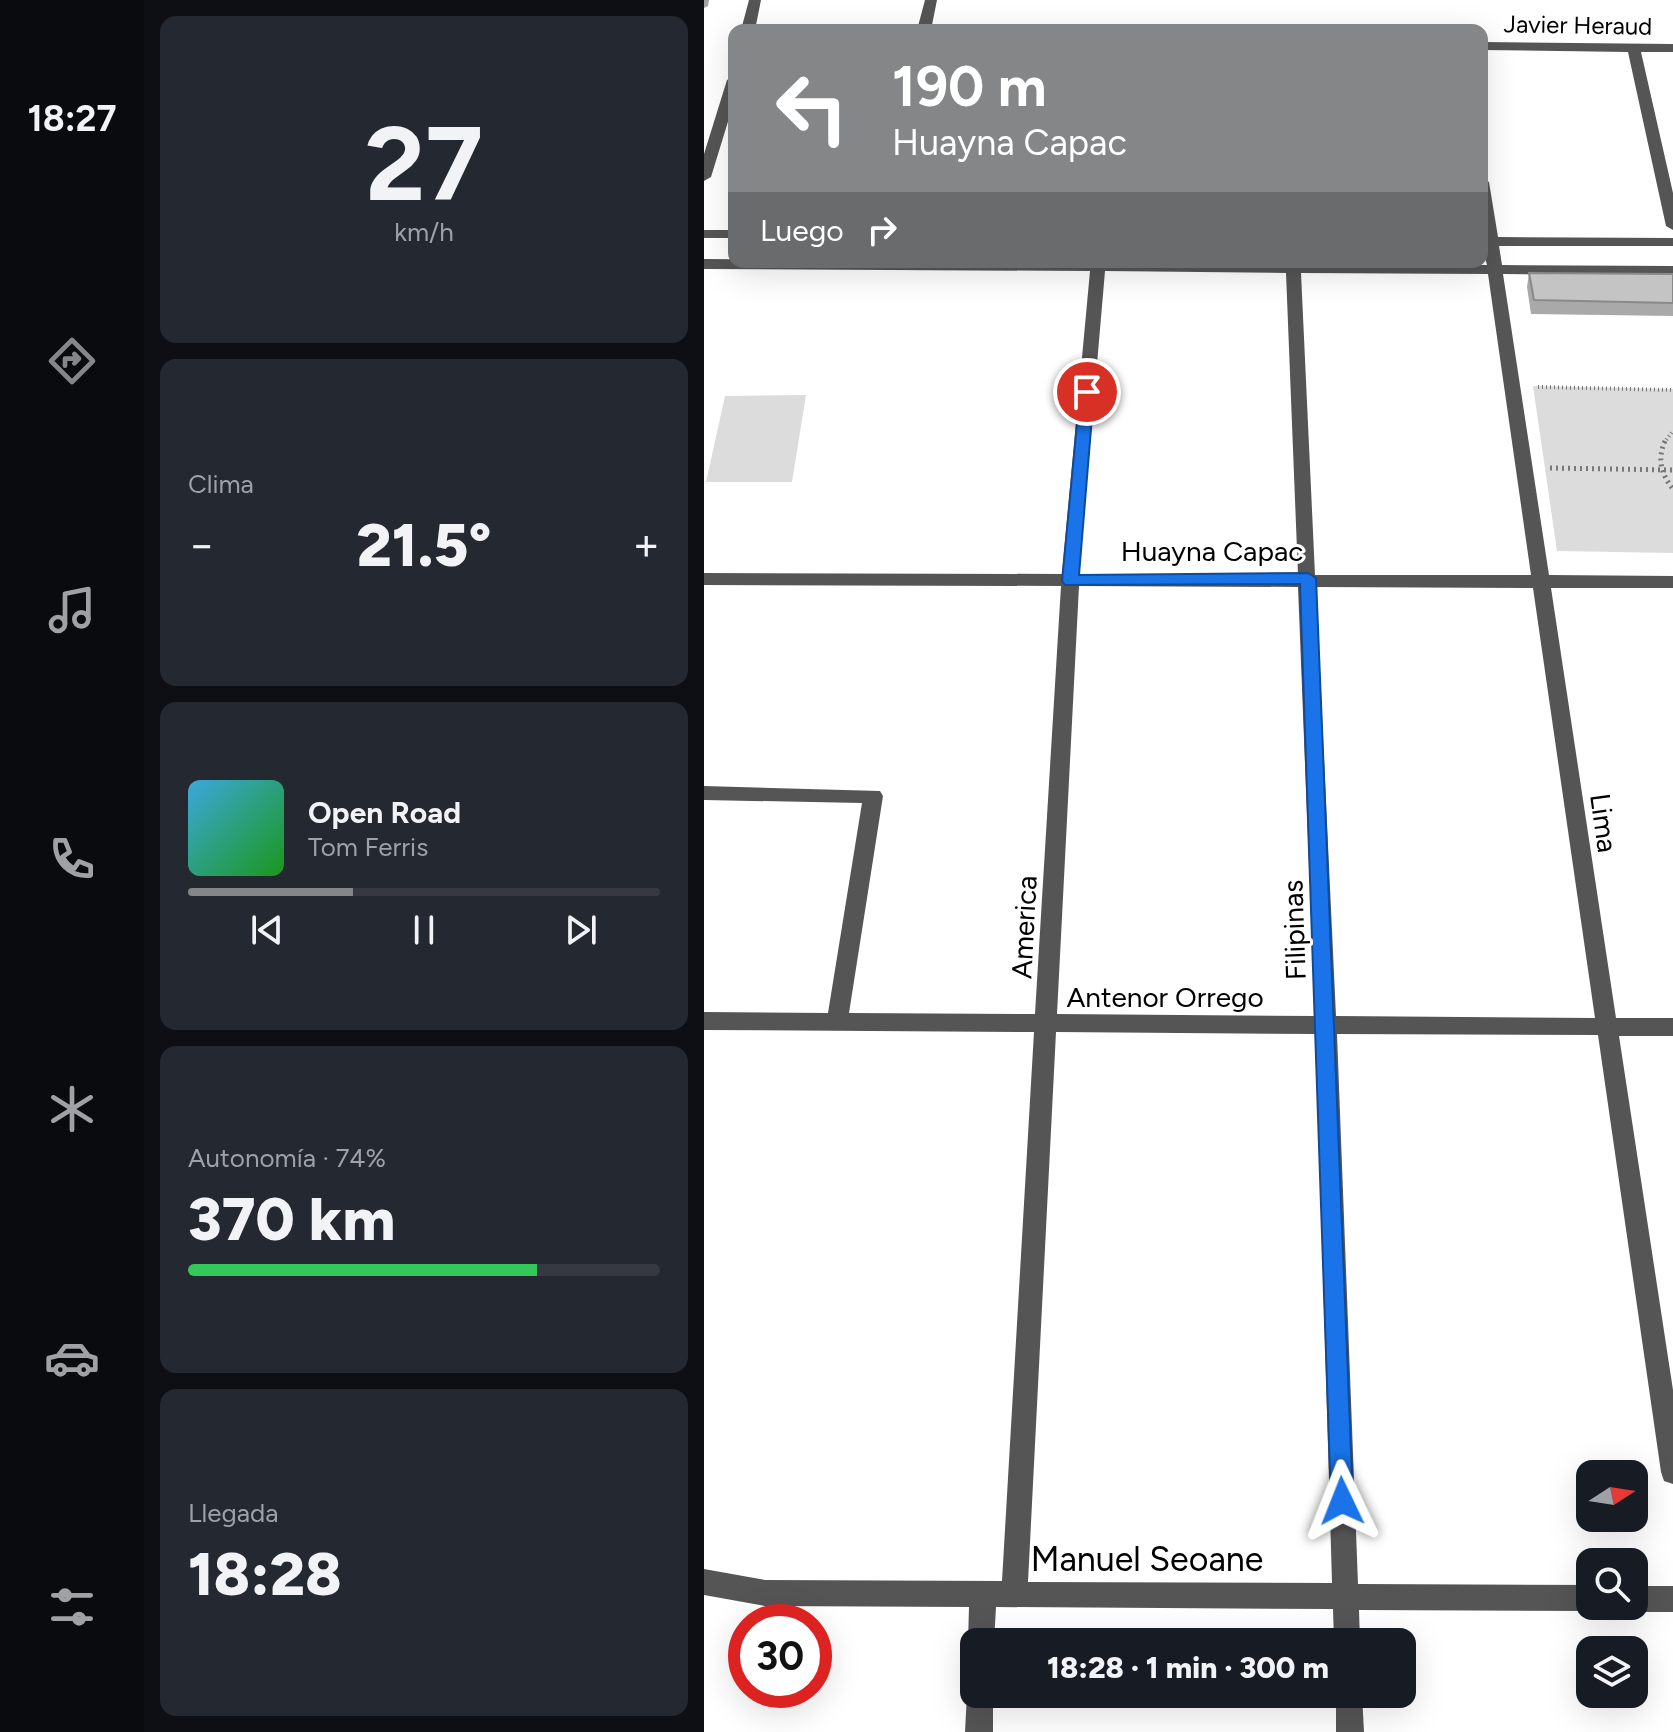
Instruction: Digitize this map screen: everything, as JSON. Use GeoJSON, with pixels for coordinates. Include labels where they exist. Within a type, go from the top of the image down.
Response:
{"type":"FeatureCollection","features":[{"type":"Feature","properties":{"kind":"street"},"geometry":{"type":"LineString","coordinates":[[749,24],[755,0]]}},
{"type":"Feature","properties":{"kind":"street"},"geometry":{"type":"LineString","coordinates":[[925,24],[931,0]]}},
{"type":"Feature","properties":{"kind":"street","name":"Javier Heraud"},"geometry":{"type":"LineString","coordinates":[[1488,46],[1673,48]]}},
{"type":"Feature","properties":{"kind":"street"},"geometry":{"type":"LineString","coordinates":[[1634,48],[1673,226]]}},
{"type":"Feature","properties":{"kind":"street"},"geometry":{"type":"LineString","coordinates":[[704,177],[728,99]]}},
{"type":"Feature","properties":{"kind":"street"},"geometry":{"type":"LineString","coordinates":[[704,234],[728,234]]}},
{"type":"Feature","properties":{"kind":"street"},"geometry":{"type":"LineString","coordinates":[[1488,241],[1673,242]]}},
{"type":"Feature","properties":{"kind":"street","name":"Lima"},"geometry":{"type":"LineString","coordinates":[[1488,248],[1494,267],[1673,1472]]}},
{"type":"Feature","properties":{"kind":"street"},"geometry":{"type":"LineString","coordinates":[[704,264],[728,264]]}},
{"type":"Feature","properties":{"kind":"street"},"geometry":{"type":"LineString","coordinates":[[1488,267],[1673,271]]}},
{"type":"Feature","properties":{"kind":"street","name":"America"},"geometry":{"type":"LineString","coordinates":[[1014,1595],[1070,581],[1098,268]]}},
{"type":"Feature","properties":{"kind":"street","name":"Filipinas"},"geometry":{"type":"LineString","coordinates":[[1293,268],[1326,1026],[1346,1628]]}},
{"type":"Feature","properties":{"kind":"street","name":"Huayna Capac"},"geometry":{"type":"LineString","coordinates":[[704,579],[1070,581],[1308,578],[1673,582]]}},
{"type":"Feature","properties":{"kind":"street"},"geometry":{"type":"LineString","coordinates":[[704,793],[873,796],[837,1022]]}},
{"type":"Feature","properties":{"kind":"street","name":"Antenor Orrego"},"geometry":{"type":"LineString","coordinates":[[704,1021],[1673,1027]]}},
{"type":"Feature","properties":{"kind":"street","name":"Manuel Seoane"},"geometry":{"type":"LineString","coordinates":[[704,1582],[765,1593],[1576,1598]]}},
{"type":"Feature","properties":{"kind":"street"},"geometry":{"type":"LineString","coordinates":[[982,1628],[983,1595]]}},
{"type":"Feature","properties":{"kind":"street"},"geometry":{"type":"LineString","coordinates":[[1648,1599],[1673,1599]]}},
{"type":"Feature","properties":{"kind":"street"},"geometry":{"type":"LineString","coordinates":[[979,1732],[980,1708]]}},
{"type":"Feature","properties":{"kind":"street"},"geometry":{"type":"LineString","coordinates":[[1349,1708],[1350,1732]]}},
{"type":"Feature","properties":{"kind":"path"},"geometry":{"type":"LineString","coordinates":[[1535,387],[1673,390]]}},
{"type":"Feature","properties":{"kind":"path"},"geometry":{"type":"LineString","coordinates":[[1673,431],[1665,439],[1659,454],[1660,470],[1673,489]]}},
{"type":"Feature","properties":{"kind":"path"},"geometry":{"type":"LineString","coordinates":[[1550,468],[1673,470]]}},
{"type":"Feature","properties":{"kind":"shaded area"},"geometry":{"type":"Polygon","coordinates":[[[1533,386],[1673,389],[1673,553],[1557,551],[1533,386]]]}},
{"type":"Feature","properties":{"kind":"shaded area"},"geometry":{"type":"Polygon","coordinates":[[[806,395],[792,482],[706,482],[725,396],[806,395]]]}},
{"type":"Feature","properties":{"kind":"building"},"geometry":{"type":"Polygon","coordinates":[[[1529,273],[1673,274],[1673,303],[1534,300],[1529,273]]]}},
{"type":"Feature","properties":{"kind":"waterway"},"geometry":{"type":"LineString","coordinates":[[704,6],[705,0]]}},
{"type":"Feature","properties":{"kind":"route"},"geometry":{"type":"LineString","coordinates":[[1087,392],[1070,581],[1308,578],[1342,1501]]}}]}
